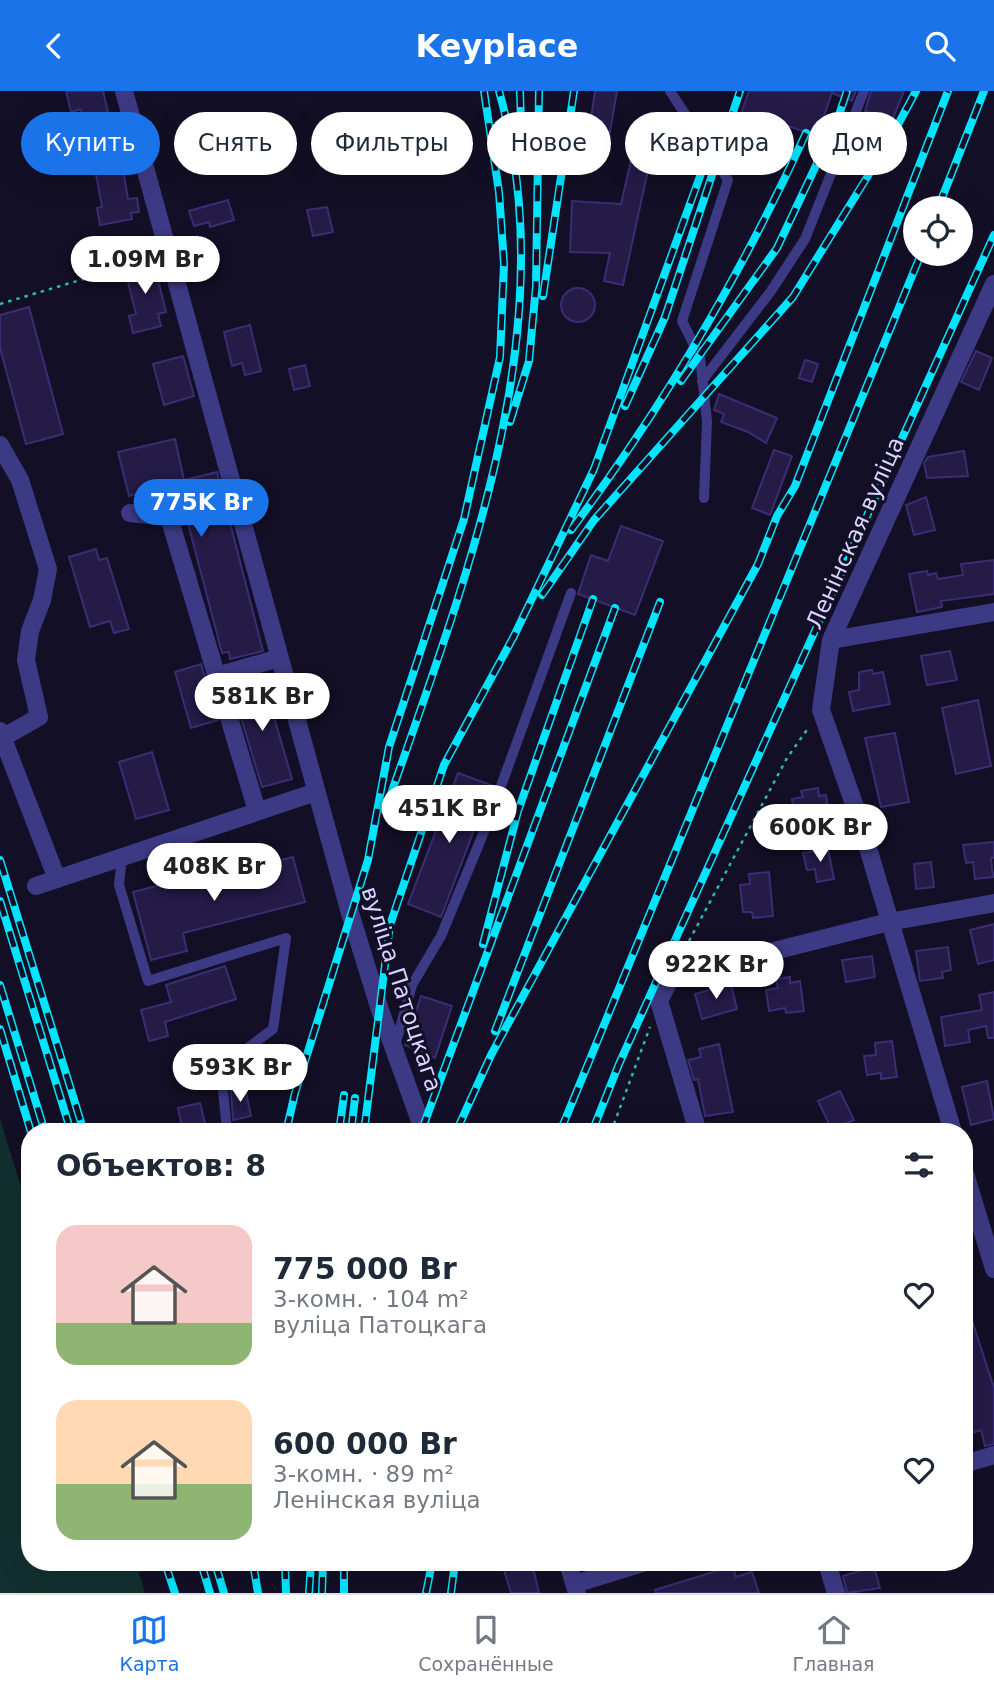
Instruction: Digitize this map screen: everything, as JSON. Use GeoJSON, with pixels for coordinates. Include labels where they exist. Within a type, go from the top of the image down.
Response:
{"type":"FeatureCollection","features":[{"type":"Feature","properties":{"kind":"street","name":"вуліца Патоцкага"},"geometry":{"type":"LineString","coordinates":[[124,91],[357,937],[421,1123]]}},
{"type":"Feature","properties":{"kind":"street","name":"Ленінская вуліца"},"geometry":{"type":"LineString","coordinates":[[950,1123],[859,818],[821,710],[831,640],[994,284]]}},
{"type":"Feature","properties":{"kind":"street"},"geometry":{"type":"LineString","coordinates":[[0,445],[20,480],[48,569],[42,600],[30,631],[26,660],[39,717],[1,735],[57,879]]}},
{"type":"Feature","properties":{"kind":"street"},"geometry":{"type":"LineString","coordinates":[[130,513],[169,517],[257,811]]}},
{"type":"Feature","properties":{"kind":"street"},"geometry":{"type":"LineString","coordinates":[[831,640],[994,612]]}},
{"type":"Feature","properties":{"kind":"street"},"geometry":{"type":"LineString","coordinates":[[217,676],[279,658]]}},
{"type":"Feature","properties":{"kind":"street"},"geometry":{"type":"LineString","coordinates":[[36,886],[316,792]]}},
{"type":"Feature","properties":{"kind":"street"},"geometry":{"type":"LineString","coordinates":[[695,1123],[659,1001],[671,977],[889,922],[994,903]]}},
{"type":"Feature","properties":{"kind":"street"},"geometry":{"type":"LineString","coordinates":[[973,1200],[994,1269]]}},
{"type":"Feature","properties":{"kind":"street"},"geometry":{"type":"LineString","coordinates":[[973,1461],[994,1455]]}},
{"type":"Feature","properties":{"kind":"street"},"geometry":{"type":"LineString","coordinates":[[570,1571],[576,1589],[622,1571]]}},
{"type":"Feature","properties":{"kind":"street"},"geometry":{"type":"LineString","coordinates":[[829,1571],[836,1593]]}},
{"type":"Feature","properties":{"kind":"lane"},"geometry":{"type":"LineString","coordinates":[[670,91],[728,180],[682,321],[700,357],[707,421],[704,498]]}},
{"type":"Feature","properties":{"kind":"lane"},"geometry":{"type":"LineString","coordinates":[[702,381],[771,291],[805,239],[864,91]]}},
{"type":"Feature","properties":{"kind":"lane"},"geometry":{"type":"LineString","coordinates":[[394,1050],[412,985],[441,936],[488,822],[571,593]]}},
{"type":"Feature","properties":{"kind":"lane"},"geometry":{"type":"LineString","coordinates":[[122,857],[119,885],[148,981],[286,938],[273,1029],[221,1068],[226,1123]]}},
{"type":"Feature","properties":{"kind":"path"},"geometry":{"type":"LineString","coordinates":[[0,304],[97,275],[120,244],[163,235]]}},
{"type":"Feature","properties":{"kind":"path"},"geometry":{"type":"LineString","coordinates":[[671,977],[787,758],[821,710]]}},
{"type":"Feature","properties":{"kind":"path"},"geometry":{"type":"LineString","coordinates":[[614,1123],[650,1027]]}},
{"type":"Feature","properties":{"kind":"green space"},"geometry":{"type":"Polygon","coordinates":[[[0,1119],[21,1187],[21,1571],[138,1571],[145,1593],[0,1593],[0,1119]]]}},
{"type":"Feature","properties":{"kind":"building"},"geometry":{"type":"Polygon","coordinates":[[[66,91],[103,91],[108,112],[82,112],[81,109],[71,112],[66,91]]]}},
{"type":"Feature","properties":{"kind":"building"},"geometry":{"type":"Polygon","coordinates":[[[595,91],[617,91],[611,126],[611,112],[592,112],[595,91]]]}},
{"type":"Feature","properties":{"kind":"building"},"geometry":{"type":"Polygon","coordinates":[[[749,91],[856,91],[852,101],[832,93],[825,112],[808,112],[808,133],[794,128],[794,112],[742,112],[749,91]]]}},
{"type":"Feature","properties":{"kind":"building"},"geometry":{"type":"Polygon","coordinates":[[[871,91],[904,91],[896,112],[865,111],[871,91]]]}},
{"type":"Feature","properties":{"kind":"building"},"geometry":{"type":"Polygon","coordinates":[[[96,175],[124,175],[128,199],[137,198],[139,212],[131,213],[132,219],[100,225],[97,208],[102,207],[96,175]]]}},
{"type":"Feature","properties":{"kind":"building"},"geometry":{"type":"Polygon","coordinates":[[[628,175],[647,175],[623,285],[604,281],[610,253],[570,252],[572,201],[621,204],[628,175]]]}},
{"type":"Feature","properties":{"kind":"building"},"geometry":{"type":"Polygon","coordinates":[[[228,200],[234,220],[210,227],[209,222],[194,226],[189,211],[228,200]]]}},
{"type":"Feature","properties":{"kind":"building"},"geometry":{"type":"Polygon","coordinates":[[[327,207],[333,232],[313,236],[307,210],[327,207]]]}},
{"type":"Feature","properties":{"kind":"building"},"geometry":{"type":"Polygon","coordinates":[[[148,260],[150,268],[155,267],[166,312],[158,314],[161,326],[133,333],[129,316],[136,314],[124,266],[148,260]]]}},
{"type":"Feature","properties":{"kind":"building"},"geometry":{"type":"Polygon","coordinates":[[[578,288],[590,293],[595,305],[590,317],[578,322],[566,317],[561,305],[566,293],[578,288]]]}},
{"type":"Feature","properties":{"kind":"building"},"geometry":{"type":"Polygon","coordinates":[[[29,307],[63,434],[26,444],[0,348],[0,315],[29,307]]]}},
{"type":"Feature","properties":{"kind":"building"},"geometry":{"type":"Polygon","coordinates":[[[250,325],[261,371],[245,375],[242,363],[232,366],[224,332],[250,325]]]}},
{"type":"Feature","properties":{"kind":"building"},"geometry":{"type":"Polygon","coordinates":[[[976,351],[992,358],[979,390],[961,382],[976,351]]]}},
{"type":"Feature","properties":{"kind":"building"},"geometry":{"type":"Polygon","coordinates":[[[183,356],[194,396],[164,405],[153,364],[183,356]]]}},
{"type":"Feature","properties":{"kind":"building"},"geometry":{"type":"Polygon","coordinates":[[[805,360],[818,364],[812,382],[799,378],[805,360]]]}},
{"type":"Feature","properties":{"kind":"building"},"geometry":{"type":"Polygon","coordinates":[[[305,365],[310,386],[294,390],[289,369],[305,365]]]}},
{"type":"Feature","properties":{"kind":"building"},"geometry":{"type":"Polygon","coordinates":[[[719,394],[777,418],[766,443],[748,432],[721,422],[724,414],[714,410],[719,394]]]}},
{"type":"Feature","properties":{"kind":"building"},"geometry":{"type":"Polygon","coordinates":[[[175,439],[184,480],[217,472],[263,651],[230,659],[229,652],[222,653],[180,493],[149,500],[147,491],[129,496],[118,452],[175,439]]]}},
{"type":"Feature","properties":{"kind":"building"},"geometry":{"type":"Polygon","coordinates":[[[774,450],[792,456],[770,515],[752,508],[774,450]]]}},
{"type":"Feature","properties":{"kind":"building"},"geometry":{"type":"Polygon","coordinates":[[[964,451],[968,476],[927,478],[924,463],[928,457],[964,451]]]}},
{"type":"Feature","properties":{"kind":"building"},"geometry":{"type":"Polygon","coordinates":[[[926,497],[935,530],[914,535],[906,505],[926,497]]]}},
{"type":"Feature","properties":{"kind":"building"},"geometry":{"type":"Polygon","coordinates":[[[621,526],[663,541],[635,615],[578,594],[591,555],[608,561],[621,526]]]}},
{"type":"Feature","properties":{"kind":"building"},"geometry":{"type":"Polygon","coordinates":[[[96,549],[99,560],[107,558],[129,629],[114,633],[110,621],[90,627],[69,557],[96,549]]]}},
{"type":"Feature","properties":{"kind":"building"},"geometry":{"type":"Polygon","coordinates":[[[994,560],[994,594],[941,601],[942,607],[917,612],[909,574],[927,571],[928,575],[936,573],[938,579],[963,575],[961,564],[994,560]]]}},
{"type":"Feature","properties":{"kind":"building"},"geometry":{"type":"Polygon","coordinates":[[[950,651],[957,680],[927,685],[921,656],[950,651]]]}},
{"type":"Feature","properties":{"kind":"building"},"geometry":{"type":"Polygon","coordinates":[[[201,664],[218,720],[191,728],[175,672],[201,664]]]}},
{"type":"Feature","properties":{"kind":"building"},"geometry":{"type":"Polygon","coordinates":[[[872,670],[873,674],[883,672],[890,704],[853,711],[849,692],[859,690],[859,672],[872,670]]]}},
{"type":"Feature","properties":{"kind":"building"},"geometry":{"type":"Polygon","coordinates":[[[263,679],[292,779],[262,787],[232,688],[263,679]]]}},
{"type":"Feature","properties":{"kind":"building"},"geometry":{"type":"Polygon","coordinates":[[[978,700],[991,766],[956,774],[942,708],[978,700]]]}},
{"type":"Feature","properties":{"kind":"building"},"geometry":{"type":"Polygon","coordinates":[[[895,733],[909,802],[881,807],[865,738],[895,733]]]}},
{"type":"Feature","properties":{"kind":"building"},"geometry":{"type":"Polygon","coordinates":[[[152,752],[169,810],[136,819],[119,762],[152,752]]]}},
{"type":"Feature","properties":{"kind":"building"},"geometry":{"type":"Polygon","coordinates":[[[458,773],[491,785],[441,917],[408,904],[458,773]]]}},
{"type":"Feature","properties":{"kind":"building"},"geometry":{"type":"Polygon","coordinates":[[[818,788],[819,796],[826,795],[826,823],[797,828],[792,799],[803,797],[801,791],[818,788]]]}},
{"type":"Feature","properties":{"kind":"building"},"geometry":{"type":"Polygon","coordinates":[[[994,842],[994,858],[991,858],[993,877],[975,879],[973,862],[966,863],[963,845],[994,842]]]}},
{"type":"Feature","properties":{"kind":"building"},"geometry":{"type":"Polygon","coordinates":[[[828,849],[834,879],[817,882],[815,869],[807,870],[803,853],[828,849]]]}},
{"type":"Feature","properties":{"kind":"building"},"geometry":{"type":"Polygon","coordinates":[[[293,857],[305,902],[183,933],[187,951],[151,960],[133,892],[164,884],[166,889],[293,857]]]}},
{"type":"Feature","properties":{"kind":"building"},"geometry":{"type":"Polygon","coordinates":[[[931,862],[934,887],[916,889],[914,864],[931,862]]]}},
{"type":"Feature","properties":{"kind":"building"},"geometry":{"type":"Polygon","coordinates":[[[769,872],[773,916],[753,918],[752,912],[743,912],[740,885],[750,884],[749,874],[769,872]]]}},
{"type":"Feature","properties":{"kind":"building"},"geometry":{"type":"Polygon","coordinates":[[[994,924],[994,960],[978,964],[970,930],[994,924]]]}},
{"type":"Feature","properties":{"kind":"building"},"geometry":{"type":"Polygon","coordinates":[[[948,947],[951,970],[942,972],[943,978],[920,981],[916,951],[948,947]]]}},
{"type":"Feature","properties":{"kind":"building"},"geometry":{"type":"Polygon","coordinates":[[[872,956],[875,977],[846,982],[842,960],[872,956]]]}},
{"type":"Feature","properties":{"kind":"building"},"geometry":{"type":"Polygon","coordinates":[[[225,966],[236,999],[165,1022],[168,1036],[149,1041],[141,1010],[171,1002],[166,985],[225,966]]]}},
{"type":"Feature","properties":{"kind":"building"},"geometry":{"type":"Polygon","coordinates":[[[790,977],[790,983],[800,981],[804,1011],[786,1013],[785,1008],[769,1011],[766,990],[778,988],[776,979],[790,977]]]}},
{"type":"Feature","properties":{"kind":"building"},"geometry":{"type":"Polygon","coordinates":[[[731,984],[737,1009],[702,1019],[695,994],[731,984]]]}},
{"type":"Feature","properties":{"kind":"building"},"geometry":{"type":"Polygon","coordinates":[[[994,992],[994,1038],[988,1038],[986,1026],[968,1030],[970,1042],[945,1046],[941,1017],[982,1010],[979,995],[994,992]]]}},
{"type":"Feature","properties":{"kind":"building"},"geometry":{"type":"Polygon","coordinates":[[[421,996],[452,1006],[435,1058],[405,1045],[421,996]]]}},
{"type":"Feature","properties":{"kind":"building"},"geometry":{"type":"Polygon","coordinates":[[[892,1041],[897,1077],[881,1079],[881,1073],[867,1075],[864,1056],[876,1055],[875,1043],[892,1041]]]}},
{"type":"Feature","properties":{"kind":"building"},"geometry":{"type":"Polygon","coordinates":[[[719,1044],[733,1112],[705,1116],[698,1079],[694,1080],[688,1060],[701,1057],[699,1049],[719,1044]]]}},
{"type":"Feature","properties":{"kind":"building"},"geometry":{"type":"Polygon","coordinates":[[[987,1081],[994,1119],[971,1123],[962,1087],[987,1081]]]}},
{"type":"Feature","properties":{"kind":"building"},"geometry":{"type":"Polygon","coordinates":[[[245,1088],[251,1116],[233,1120],[231,1091],[245,1088]]]}},
{"type":"Feature","properties":{"kind":"building"},"geometry":{"type":"Polygon","coordinates":[[[840,1091],[854,1120],[847,1123],[829,1123],[818,1101],[840,1091]]]}},
{"type":"Feature","properties":{"kind":"building"},"geometry":{"type":"Polygon","coordinates":[[[200,1103],[205,1123],[181,1123],[178,1108],[200,1103]]]}},
{"type":"Feature","properties":{"kind":"building"},"geometry":{"type":"Polygon","coordinates":[[[973,1323],[994,1388],[994,1444],[985,1446],[981,1430],[973,1433],[973,1323]]]}},
{"type":"Feature","properties":{"kind":"building"},"geometry":{"type":"Polygon","coordinates":[[[504,1571],[534,1571],[539,1593],[511,1593],[504,1571]]]}},
{"type":"Feature","properties":{"kind":"building"},"geometry":{"type":"Polygon","coordinates":[[[717,1571],[734,1571],[736,1577],[752,1572],[759,1593],[656,1593],[655,1590],[717,1571]]]}},
{"type":"Feature","properties":{"kind":"building"},"geometry":{"type":"Polygon","coordinates":[[[860,1571],[875,1571],[880,1588],[847,1593],[843,1576],[860,1571]]]}},
{"type":"Feature","properties":{"kind":"railway"},"geometry":{"type":"LineString","coordinates":[[288,1123],[368,860],[389,747],[464,519],[500,357],[504,264],[499,192],[484,91]]}},
{"type":"Feature","properties":{"kind":"railway"},"geometry":{"type":"LineString","coordinates":[[385,811],[473,548],[497,457],[513,365],[521,273],[517,182],[499,91]]}},
{"type":"Feature","properties":{"kind":"railway"},"geometry":{"type":"LineString","coordinates":[[520,91],[521,112]]}},
{"type":"Feature","properties":{"kind":"railway"},"geometry":{"type":"LineString","coordinates":[[510,422],[529,361],[536,286],[539,91]]}},
{"type":"Feature","properties":{"kind":"railway"},"geometry":{"type":"LineString","coordinates":[[543,296],[574,91]]}},
{"type":"Feature","properties":{"kind":"railway"},"geometry":{"type":"LineString","coordinates":[[733,112],[740,91]]}},
{"type":"Feature","properties":{"kind":"railway"},"geometry":{"type":"LineString","coordinates":[[681,381],[777,248],[837,121],[847,91]]}},
{"type":"Feature","properties":{"kind":"railway"},"geometry":{"type":"LineString","coordinates":[[542,595],[594,520],[793,297],[887,145],[916,91]]}},
{"type":"Feature","properties":{"kind":"railway"},"geometry":{"type":"LineString","coordinates":[[460,1123],[491,1055],[758,564],[777,516],[795,486],[948,91]]}},
{"type":"Feature","properties":{"kind":"railway"},"geometry":{"type":"LineString","coordinates":[[943,196],[984,91]]}},
{"type":"Feature","properties":{"kind":"railway"},"geometry":{"type":"LineString","coordinates":[[571,530],[638,436],[699,338],[755,237],[806,133]]}},
{"type":"Feature","properties":{"kind":"railway"},"geometry":{"type":"LineString","coordinates":[[365,1123],[390,925],[444,765],[514,636],[594,469],[700,175]]}},
{"type":"Feature","properties":{"kind":"railway"},"geometry":{"type":"LineString","coordinates":[[625,406],[665,317],[712,175]]}},
{"type":"Feature","properties":{"kind":"railway"},"geometry":{"type":"LineString","coordinates":[[596,1123],[619,1064],[994,235]]}},
{"type":"Feature","properties":{"kind":"railway"},"geometry":{"type":"LineString","coordinates":[[564,1123],[916,266]]}},
{"type":"Feature","properties":{"kind":"railway"},"geometry":{"type":"LineString","coordinates":[[483,944],[518,811],[593,599]]}},
{"type":"Feature","properties":{"kind":"railway"},"geometry":{"type":"LineString","coordinates":[[495,1031],[660,602]]}},
{"type":"Feature","properties":{"kind":"railway"},"geometry":{"type":"LineString","coordinates":[[424,1123],[615,608]]}},
{"type":"Feature","properties":{"kind":"railway"},"geometry":{"type":"LineString","coordinates":[[0,860],[81,1123]]}},
{"type":"Feature","properties":{"kind":"railway"},"geometry":{"type":"LineString","coordinates":[[0,901],[68,1123]]}},
{"type":"Feature","properties":{"kind":"railway"},"geometry":{"type":"LineString","coordinates":[[0,985],[42,1123]]}},
{"type":"Feature","properties":{"kind":"railway"},"geometry":{"type":"LineString","coordinates":[[0,1029],[28,1123]]}},
{"type":"Feature","properties":{"kind":"railway"},"geometry":{"type":"LineString","coordinates":[[340,1123],[344,1095]]}},
{"type":"Feature","properties":{"kind":"railway"},"geometry":{"type":"LineString","coordinates":[[352,1123],[355,1098]]}},
{"type":"Feature","properties":{"kind":"railway"},"geometry":{"type":"LineString","coordinates":[[168,1571],[175,1593]]}},
{"type":"Feature","properties":{"kind":"railway"},"geometry":{"type":"LineString","coordinates":[[203,1571],[210,1593]]}},
{"type":"Feature","properties":{"kind":"railway"},"geometry":{"type":"LineString","coordinates":[[217,1571],[224,1593]]}},
{"type":"Feature","properties":{"kind":"railway"},"geometry":{"type":"LineString","coordinates":[[254,1571],[258,1593]]}},
{"type":"Feature","properties":{"kind":"railway"},"geometry":{"type":"LineString","coordinates":[[285,1571],[286,1593]]}},
{"type":"Feature","properties":{"kind":"railway"},"geometry":{"type":"LineString","coordinates":[[309,1593],[310,1571]]}},
{"type":"Feature","properties":{"kind":"railway"},"geometry":{"type":"LineString","coordinates":[[322,1593],[323,1571]]}},
{"type":"Feature","properties":{"kind":"railway"},"geometry":{"type":"LineString","coordinates":[[344,1571],[344,1593]]}},
{"type":"Feature","properties":{"kind":"railway"},"geometry":{"type":"LineString","coordinates":[[426,1593],[430,1571]]}},
{"type":"Feature","properties":{"kind":"railway"},"geometry":{"type":"LineString","coordinates":[[451,1593],[454,1571]]}}]}
